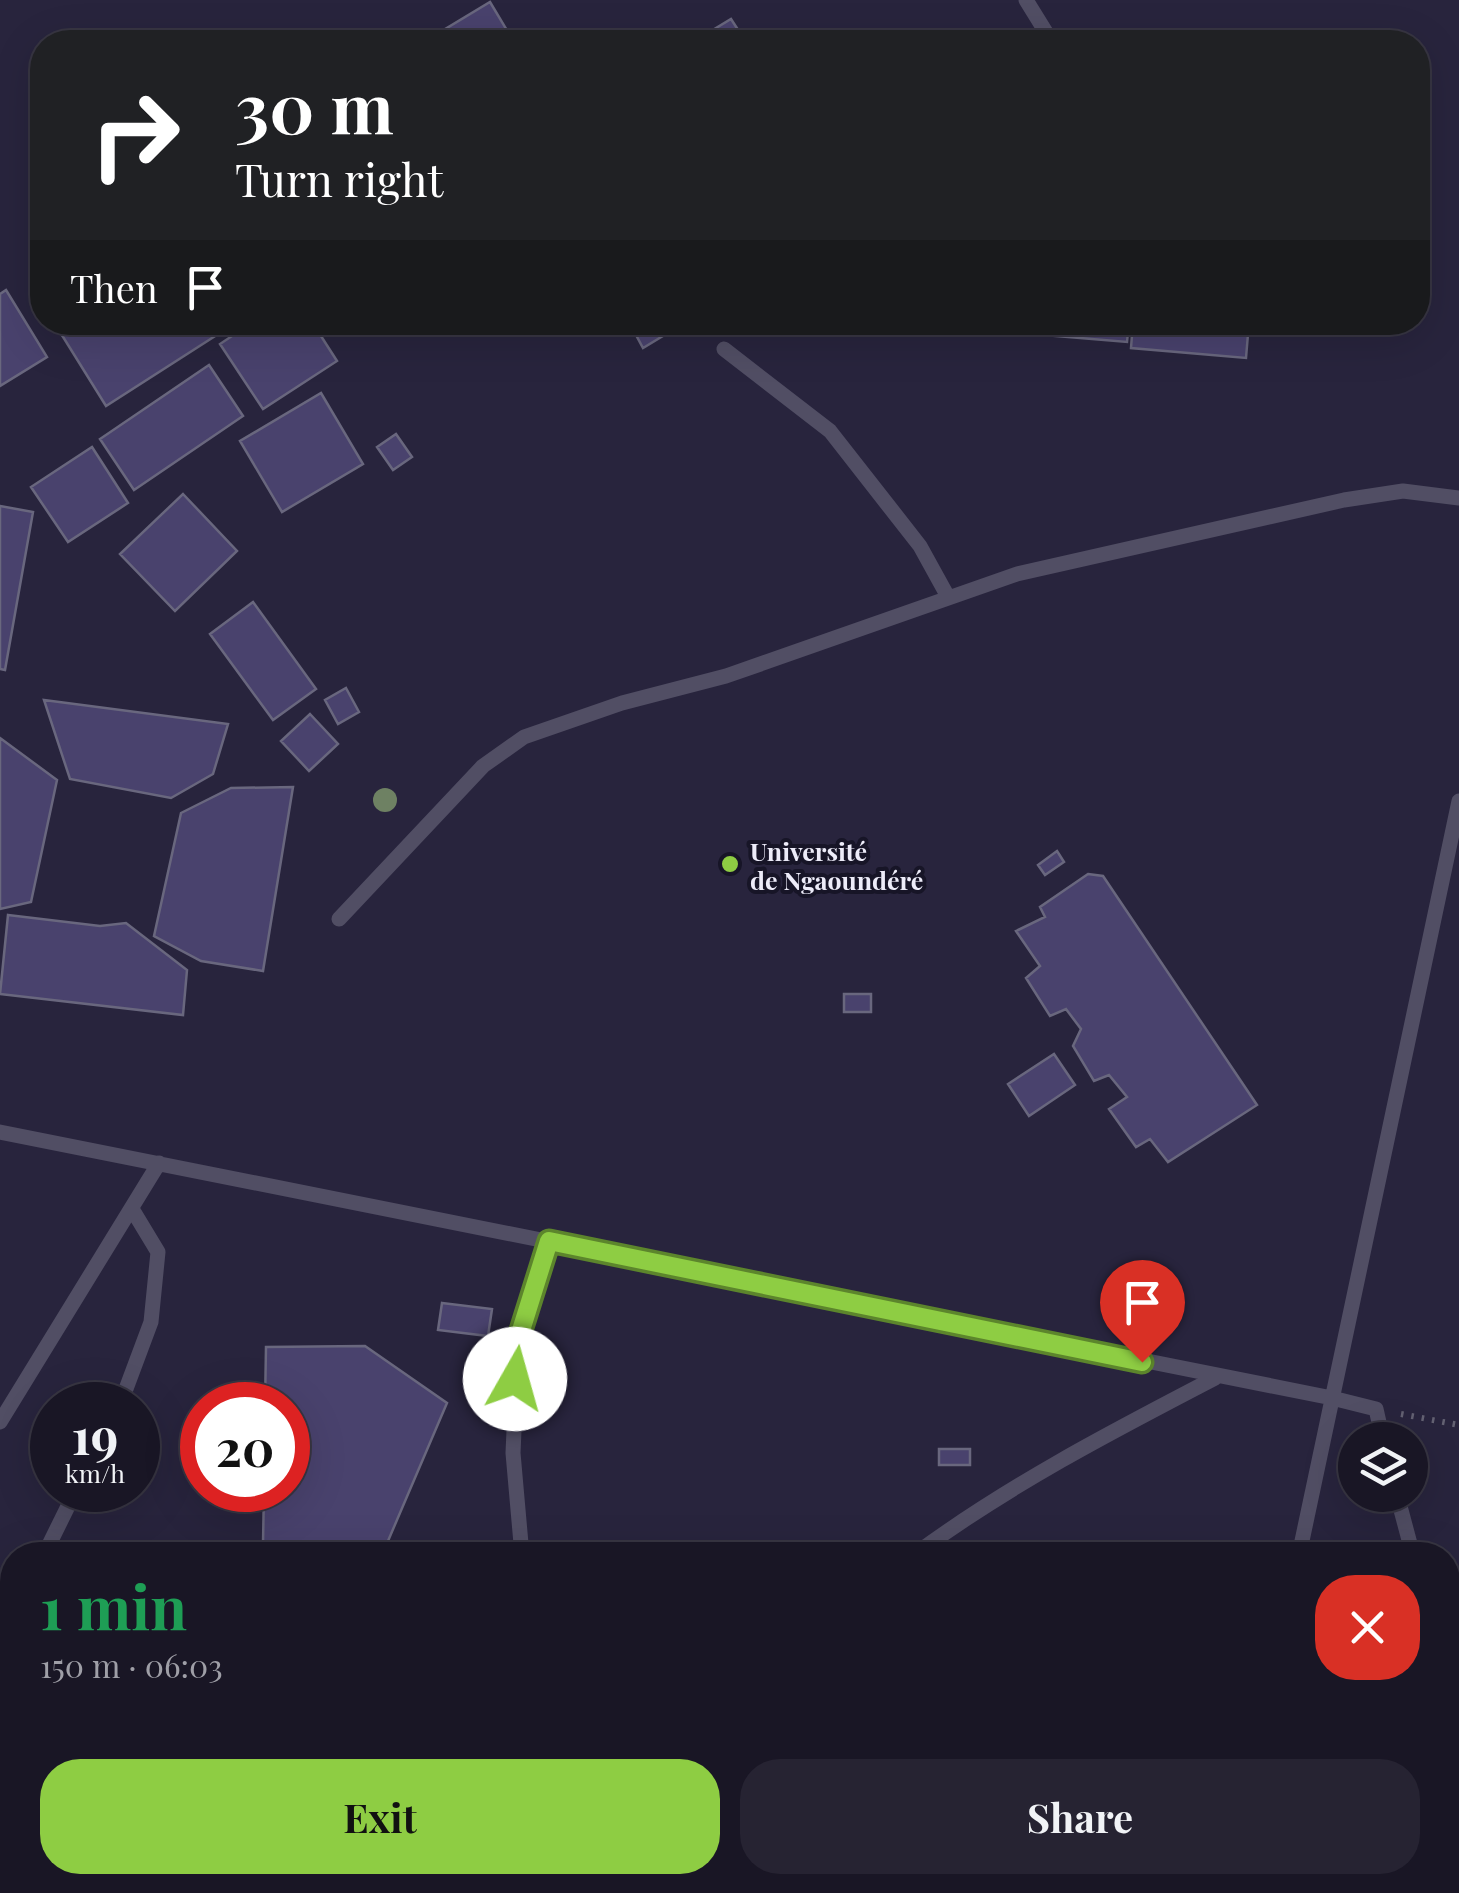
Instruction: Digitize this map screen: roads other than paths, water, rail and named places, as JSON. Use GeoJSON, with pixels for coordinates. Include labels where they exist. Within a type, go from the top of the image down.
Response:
{"type":"FeatureCollection","features":[{"type":"Feature","properties":{"kind":"lane"},"geometry":{"type":"LineString","coordinates":[[1026,0],[1045,30]]}},
{"type":"Feature","properties":{"kind":"lane"},"geometry":{"type":"LineString","coordinates":[[724,349],[830,430],[920,546],[947,595]]}},
{"type":"Feature","properties":{"kind":"lane"},"geometry":{"type":"LineString","coordinates":[[339,919],[482,766],[524,738],[622,703],[726,676],[947,595],[1102,553],[1344,500],[1404,491],[1459,498]]}},
{"type":"Feature","properties":{"kind":"lane"},"geometry":{"type":"LineString","coordinates":[[1302,1542],[1459,800]]}},
{"type":"Feature","properties":{"kind":"lane"},"geometry":{"type":"LineString","coordinates":[[0,1132],[1216,1378],[1332,1398],[1376,1409],[1379,1422]]}},
{"type":"Feature","properties":{"kind":"lane"},"geometry":{"type":"LineString","coordinates":[[0,1422],[159,1164]]}},
{"type":"Feature","properties":{"kind":"lane"},"geometry":{"type":"LineString","coordinates":[[129,1382],[152,1322],[158,1252],[132,1208]]}},
{"type":"Feature","properties":{"kind":"lane"},"geometry":{"type":"LineString","coordinates":[[521,1542],[512,1453],[518,1340],[549,1241]]}},
{"type":"Feature","properties":{"kind":"lane"},"geometry":{"type":"LineString","coordinates":[[932,1542],[1062,1458],[1216,1378]]}},
{"type":"Feature","properties":{"kind":"lane"},"geometry":{"type":"LineString","coordinates":[[50,1542],[65,1512]]}},
{"type":"Feature","properties":{"kind":"lane"},"geometry":{"type":"LineString","coordinates":[[1402,1512],[1409,1542]]}},
{"type":"Feature","properties":{"kind":"place","name":"Université de Ngaoundéré"},"geometry":{"type":"Point","coordinates":[730,864]}}]}
